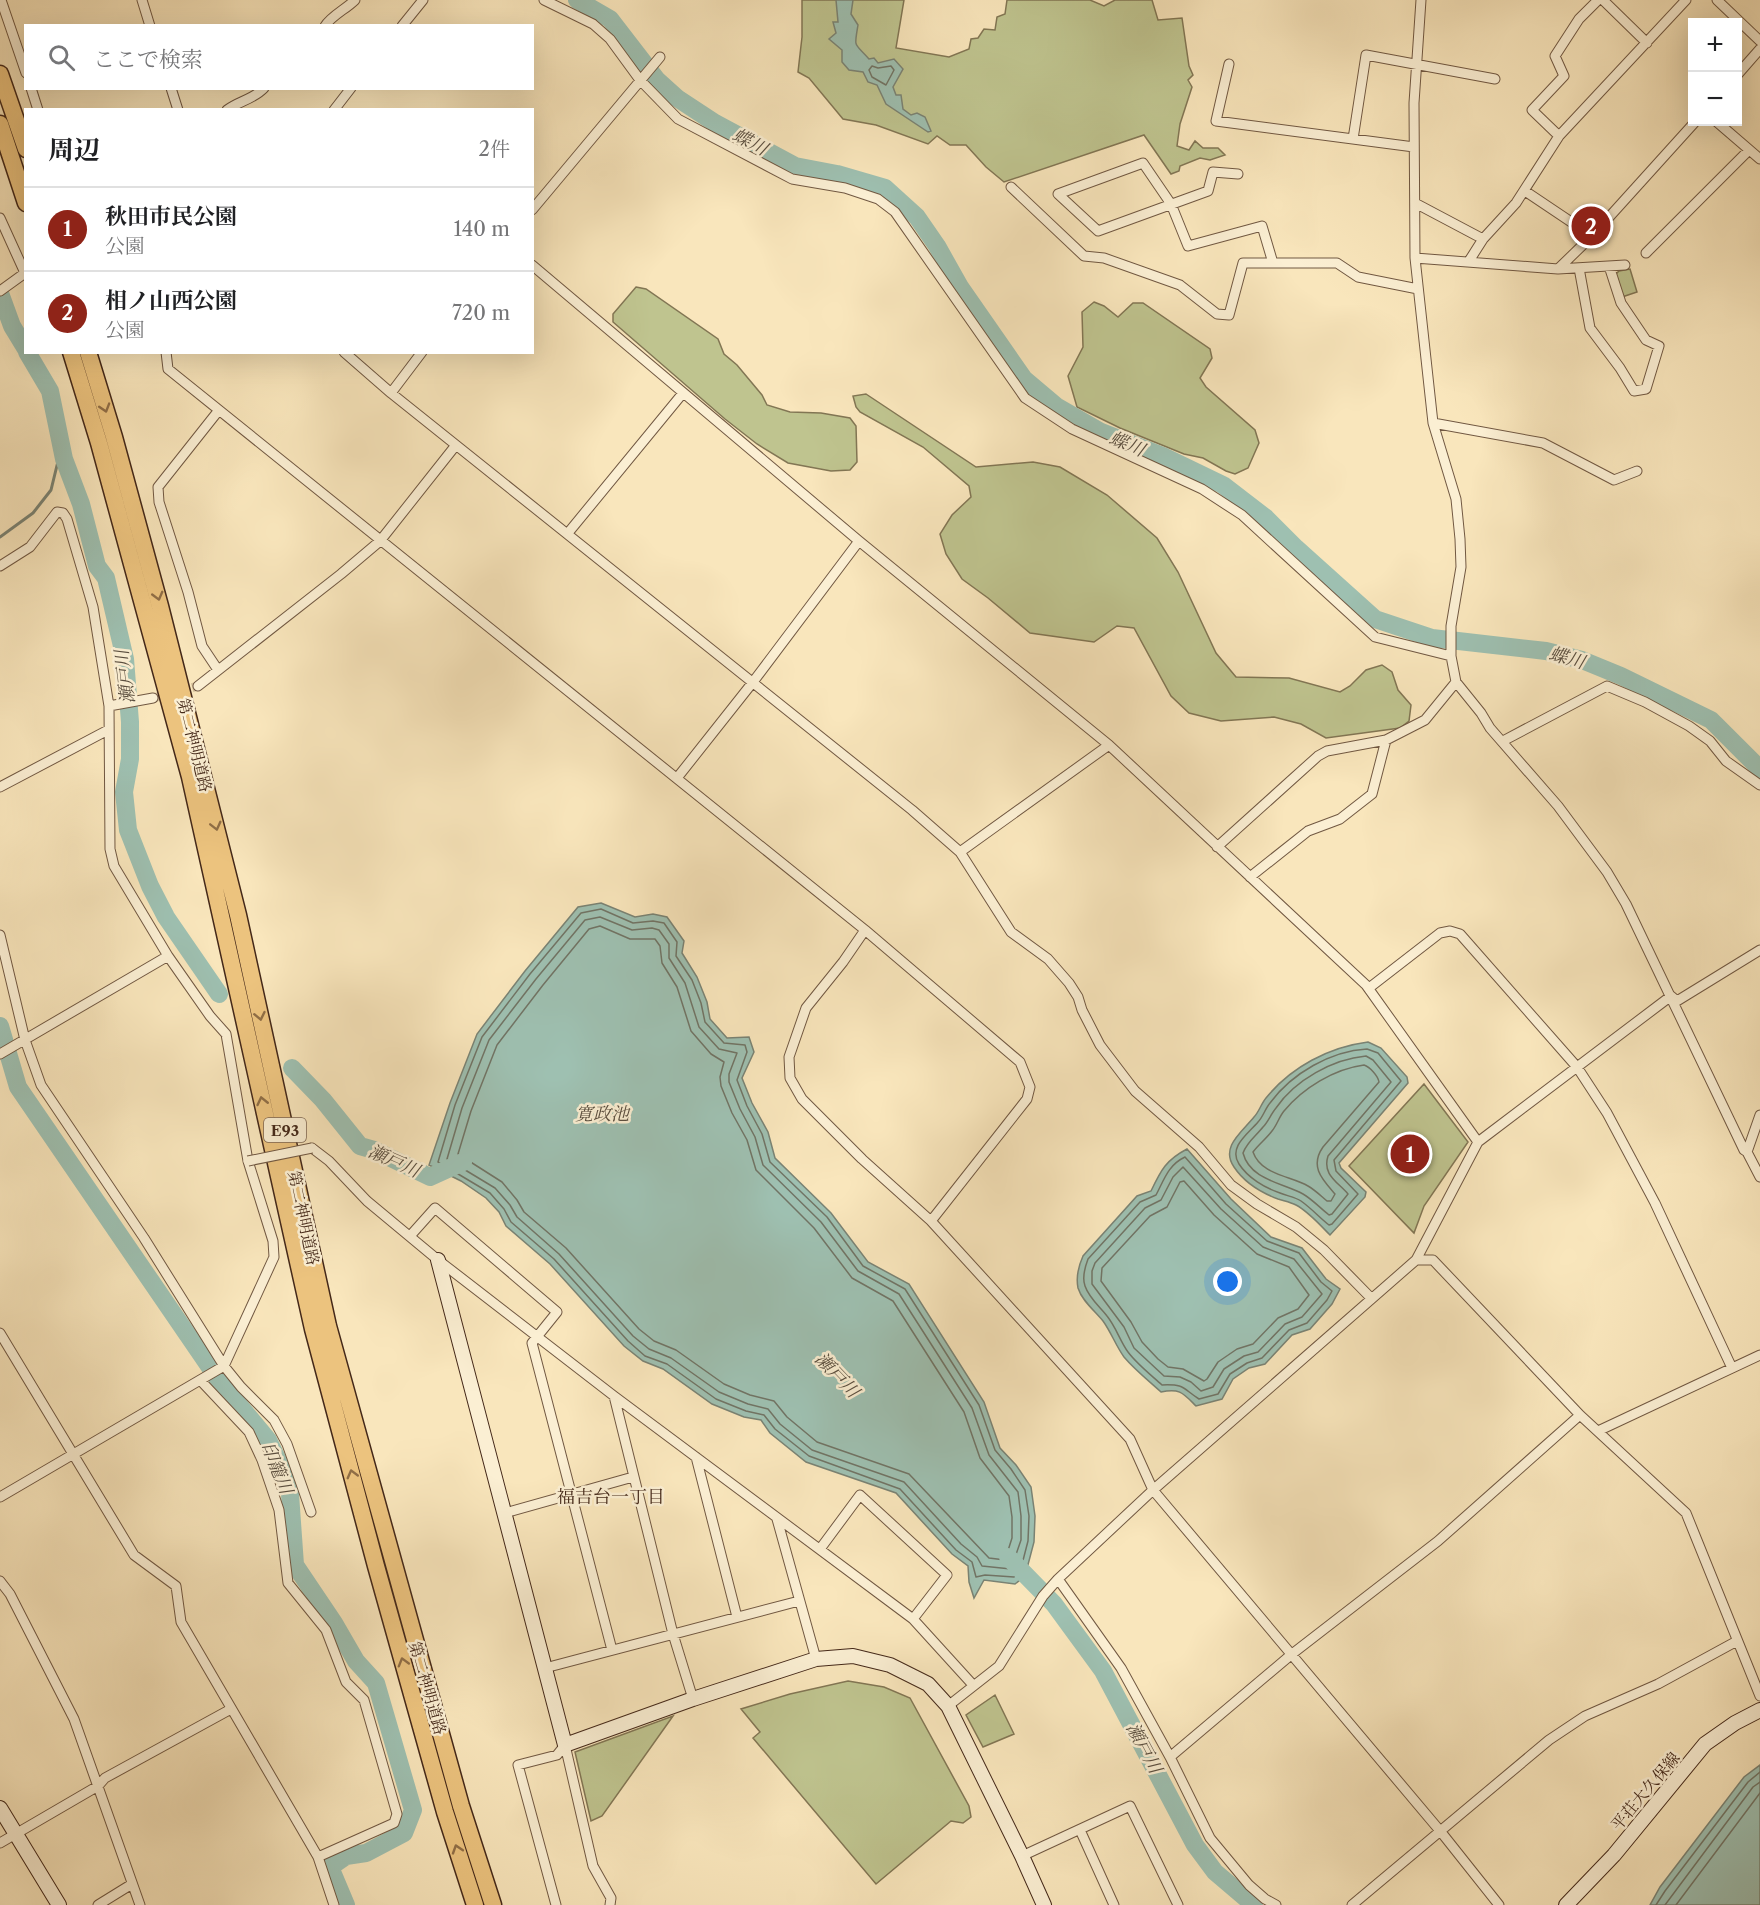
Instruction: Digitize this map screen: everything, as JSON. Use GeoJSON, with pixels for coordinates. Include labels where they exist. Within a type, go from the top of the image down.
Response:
{"type":"FeatureCollection","features":[{"type":"Feature","properties":{"kind":"highway"},"geometry":{"type":"LineString","coordinates":[[0,74],[24,143]]}},
{"type":"Feature","properties":{"kind":"highway"},"geometry":{"type":"LineString","coordinates":[[0,124],[24,197]]}},
{"type":"Feature","properties":{"kind":"highway","name":"第二神明道路"},"geometry":{"type":"LineString","coordinates":[[72,354],[99,443],[190,777],[313,1329],[379,1578],[445,1812],[475,1905]]}},
{"type":"Feature","properties":{"kind":"highway","name":"第二神明道路"},"geometry":{"type":"LineString","coordinates":[[89,354],[114,437],[160,606],[238,915],[328,1326],[461,1806],[493,1905]]}},
{"type":"Feature","properties":{"kind":"street"},"geometry":{"type":"LineString","coordinates":[[1,0],[24,68]]}},
{"type":"Feature","properties":{"kind":"street"},"geometry":{"type":"LineString","coordinates":[[142,0],[149,24]]}},
{"type":"Feature","properties":{"kind":"street"},"geometry":{"type":"LineString","coordinates":[[326,24],[355,0]]}},
{"type":"Feature","properties":{"kind":"street"},"geometry":{"type":"LineString","coordinates":[[404,24],[423,0]]}},
{"type":"Feature","properties":{"kind":"street"},"geometry":{"type":"LineString","coordinates":[[544,0],[593,24],[610,39],[640,80],[678,119],[733,150],[792,179],[845,188],[878,199],[895,212],[1025,398],[1072,429],[1202,489],[1242,515],[1376,637],[1451,656]]}},
{"type":"Feature","properties":{"kind":"street"},"geometry":{"type":"LineString","coordinates":[[1421,0],[1416,65],[1414,147],[1415,258],[1433,423],[1456,499],[1460,539],[1461,567],[1451,626],[1451,656],[1456,682],[1481,713],[1490,729],[1503,741],[1558,806],[1607,872],[1626,904],[1744,1150],[1760,1177]]}},
{"type":"Feature","properties":{"kind":"street"},"geometry":{"type":"LineString","coordinates":[[1559,136],[1532,110],[1564,76],[1555,56],[1579,19],[1598,0]]}},
{"type":"Feature","properties":{"kind":"street"},"geometry":{"type":"LineString","coordinates":[[1603,0],[1647,43]]}},
{"type":"Feature","properties":{"kind":"street"},"geometry":{"type":"LineString","coordinates":[[1469,261],[1483,239],[1525,191],[1559,136],[1686,0]]}},
{"type":"Feature","properties":{"kind":"street"},"geometry":{"type":"LineString","coordinates":[[1717,0],[1760,40]]}},
{"type":"Feature","properties":{"kind":"street"},"geometry":{"type":"LineString","coordinates":[[1739,72],[1760,49]]}},
{"type":"Feature","properties":{"kind":"street"},"geometry":{"type":"LineString","coordinates":[[1353,140],[1366,55],[1495,79]]}},
{"type":"Feature","properties":{"kind":"street"},"geometry":{"type":"LineString","coordinates":[[534,208],[660,57]]}},
{"type":"Feature","properties":{"kind":"street"},"geometry":{"type":"LineString","coordinates":[[1229,64],[1216,122],[1414,147]]}},
{"type":"Feature","properties":{"kind":"street"},"geometry":{"type":"LineString","coordinates":[[32,90],[37,108]]}},
{"type":"Feature","properties":{"kind":"street"},"geometry":{"type":"LineString","coordinates":[[172,90],[177,108]]}},
{"type":"Feature","properties":{"kind":"street"},"geometry":{"type":"LineString","coordinates":[[231,108],[257,95],[262,90]]}},
{"type":"Feature","properties":{"kind":"street"},"geometry":{"type":"LineString","coordinates":[[336,108],[349,90]]}},
{"type":"Feature","properties":{"kind":"street"},"geometry":{"type":"LineString","coordinates":[[1558,269],[1592,236],[1691,126]]}},
{"type":"Feature","properties":{"kind":"street"},"geometry":{"type":"LineString","coordinates":[[1722,126],[1760,159]]}},
{"type":"Feature","properties":{"kind":"street"},"geometry":{"type":"LineString","coordinates":[[1646,253],[1749,150]]}},
{"type":"Feature","properties":{"kind":"street"},"geometry":{"type":"LineString","coordinates":[[1238,174],[1213,172],[1208,191],[1171,204],[1098,231],[1058,194],[1143,164],[1171,204],[1188,246],[1262,226],[1273,263]]}},
{"type":"Feature","properties":{"kind":"street"},"geometry":{"type":"LineString","coordinates":[[1011,187],[1084,256],[1104,258],[1180,285],[1217,314],[1229,315],[1244,264],[1337,263],[1358,277],[1418,289]]}},
{"type":"Feature","properties":{"kind":"street"},"geometry":{"type":"LineString","coordinates":[[1525,191],[1592,236]]}},
{"type":"Feature","properties":{"kind":"street"},"geometry":{"type":"LineString","coordinates":[[1415,203],[1483,239]]}},
{"type":"Feature","properties":{"kind":"street"},"geometry":{"type":"LineString","coordinates":[[0,218],[24,271]]}},
{"type":"Feature","properties":{"kind":"street"},"geometry":{"type":"LineString","coordinates":[[1415,258],[1558,269],[1626,266]]}},
{"type":"Feature","properties":{"kind":"street"},"geometry":{"type":"LineString","coordinates":[[1579,268],[1590,328],[1634,391],[1646,389],[1659,345],[1646,340],[1621,303],[1610,266]]}},
{"type":"Feature","properties":{"kind":"street"},"geometry":{"type":"LineString","coordinates":[[534,267],[859,541],[1109,745],[1369,988],[1478,1142]]}},
{"type":"Feature","properties":{"kind":"street"},"geometry":{"type":"LineString","coordinates":[[0,291],[24,274]]}},
{"type":"Feature","properties":{"kind":"street"},"geometry":{"type":"LineString","coordinates":[[166,354],[168,369],[866,930],[1020,1062],[1030,1087],[1027,1099],[931,1221]]}},
{"type":"Feature","properties":{"kind":"street"},"geometry":{"type":"LineString","coordinates":[[346,354],[391,393],[912,810],[960,852],[1011,932],[1048,959],[1069,983],[1100,1045],[1135,1091],[1199,1147],[1231,1185],[1296,1227],[1324,1250],[1371,1298]]}},
{"type":"Feature","properties":{"kind":"street"},"geometry":{"type":"LineString","coordinates":[[391,393],[420,354]]}},
{"type":"Feature","properties":{"kind":"street"},"geometry":{"type":"LineString","coordinates":[[568,533],[683,393]]}},
{"type":"Feature","properties":{"kind":"street"},"geometry":{"type":"LineString","coordinates":[[218,670],[202,646],[188,592],[159,502],[158,487],[219,410]]}},
{"type":"Feature","properties":{"kind":"street"},"geometry":{"type":"LineString","coordinates":[[1433,423],[1543,443],[1614,480],[1637,471]]}},
{"type":"Feature","properties":{"kind":"street"},"geometry":{"type":"LineString","coordinates":[[198,686],[380,541],[456,445]]}},
{"type":"Feature","properties":{"kind":"street"},"geometry":{"type":"LineString","coordinates":[[0,566],[30,547],[57,512],[63,513],[69,524],[93,607],[109,706],[110,849],[114,866],[168,956],[210,1016],[226,1034],[248,1161],[273,1241],[274,1257],[224,1366],[0,1497]]}},
{"type":"Feature","properties":{"kind":"street"},"geometry":{"type":"LineString","coordinates":[[676,778],[753,682],[859,541]]}},
{"type":"Feature","properties":{"kind":"street"},"geometry":{"type":"LineString","coordinates":[[1217,847],[1318,756],[1327,751],[1386,740],[1425,720],[1456,682]]}},
{"type":"Feature","properties":{"kind":"street"},"geometry":{"type":"LineString","coordinates":[[1503,741],[1607,686],[1645,702],[1689,726],[1710,741],[1726,761],[1760,785]]}},
{"type":"Feature","properties":{"kind":"street"},"geometry":{"type":"LineString","coordinates":[[109,706],[153,698]]}},
{"type":"Feature","properties":{"kind":"street"},"geometry":{"type":"LineString","coordinates":[[0,787],[108,730]]}},
{"type":"Feature","properties":{"kind":"street"},"geometry":{"type":"LineString","coordinates":[[1250,877],[1308,831],[1340,819],[1372,794],[1386,740]]}},
{"type":"Feature","properties":{"kind":"street"},"geometry":{"type":"LineString","coordinates":[[960,852],[1109,745]]}},
{"type":"Feature","properties":{"kind":"street"},"geometry":{"type":"LineString","coordinates":[[866,930],[806,1008],[789,1057],[790,1078],[802,1100],[854,1152],[931,1221],[1130,1439],[1153,1490],[1441,1832],[1499,1905]]}},
{"type":"Feature","properties":{"kind":"street"},"geometry":{"type":"LineString","coordinates":[[1369,988],[1440,933],[1450,931],[1460,934],[1577,1068],[1607,1113],[1655,1203],[1732,1368]]}},
{"type":"Feature","properties":{"kind":"street"},"geometry":{"type":"LineString","coordinates":[[0,935],[25,1040],[41,1085],[144,1238],[224,1366],[274,1420],[287,1443],[311,1512]]}},
{"type":"Feature","properties":{"kind":"street"},"geometry":{"type":"LineString","coordinates":[[1671,996],[1677,1001],[1760,950]]}},
{"type":"Feature","properties":{"kind":"street"},"geometry":{"type":"LineString","coordinates":[[0,1054],[168,956]]}},
{"type":"Feature","properties":{"kind":"street"},"geometry":{"type":"LineString","coordinates":[[948,1706],[999,1666],[1043,1596],[1058,1579],[1153,1490],[1416,1260],[1478,1142],[1671,996]]}},
{"type":"Feature","properties":{"kind":"street"},"geometry":{"type":"LineString","coordinates":[[1747,1152],[1760,1115]]}},
{"type":"Feature","properties":{"kind":"street"},"geometry":{"type":"LineString","coordinates":[[248,1161],[312,1148],[329,1161],[368,1201],[438,1260],[777,1520],[820,1549],[913,1619],[974,1685]]}},
{"type":"Feature","properties":{"kind":"street"},"geometry":{"type":"LineString","coordinates":[[410,1236],[435,1208],[557,1312],[532,1343],[612,1650]]}},
{"type":"Feature","properties":{"kind":"street"},"geometry":{"type":"LineString","coordinates":[[438,1260],[506,1513],[594,1866],[611,1898],[610,1905]]}},
{"type":"Feature","properties":{"kind":"street"},"geometry":{"type":"LineString","coordinates":[[1416,1260],[1433,1260],[1581,1415],[1686,1513],[1760,1696]]}},
{"type":"Feature","properties":{"kind":"street"},"geometry":{"type":"LineString","coordinates":[[0,1333],[134,1555],[176,1586],[181,1622],[318,1857],[334,1905]]}},
{"type":"Feature","properties":{"kind":"street"},"geometry":{"type":"LineString","coordinates":[[1598,1431],[1760,1355]]}},
{"type":"Feature","properties":{"kind":"street"},"geometry":{"type":"LineString","coordinates":[[201,1381],[249,1432],[262,1460],[279,1510],[288,1583],[326,1630],[346,1682],[364,1700],[397,1814],[394,1822],[318,1857]]}},
{"type":"Feature","properties":{"kind":"street"},"geometry":{"type":"LineString","coordinates":[[614,1396],[673,1634],[693,1699]]}},
{"type":"Feature","properties":{"kind":"street"},"geometry":{"type":"LineString","coordinates":[[1170,1757],[1292,1654],[1438,1541],[1581,1415]]}},
{"type":"Feature","properties":{"kind":"street"},"geometry":{"type":"LineString","coordinates":[[696,1457],[737,1617]]}},
{"type":"Feature","properties":{"kind":"street"},"geometry":{"type":"LineString","coordinates":[[506,1513],[633,1477]]}},
{"type":"Feature","properties":{"kind":"street"},"geometry":{"type":"LineString","coordinates":[[820,1549],[860,1495],[947,1575],[913,1619]]}},
{"type":"Feature","properties":{"kind":"street"},"geometry":{"type":"LineString","coordinates":[[777,1520],[816,1659]]}},
{"type":"Feature","properties":{"kind":"street"},"geometry":{"type":"LineString","coordinates":[[1058,1579],[1121,1668],[1170,1757],[1210,1838],[1249,1885],[1276,1905]]}},
{"type":"Feature","properties":{"kind":"street"},"geometry":{"type":"LineString","coordinates":[[0,1581],[74,1719],[140,1905]]}},
{"type":"Feature","properties":{"kind":"street"},"geometry":{"type":"LineString","coordinates":[[545,1668],[799,1601]]}},
{"type":"Feature","properties":{"kind":"street"},"geometry":{"type":"LineString","coordinates":[[1352,1905],[1549,1740],[1585,1716],[1658,1684],[1737,1641]]}},
{"type":"Feature","properties":{"kind":"street"},"geometry":{"type":"LineString","coordinates":[[556,1905],[518,1765],[557,1755],[565,1745],[693,1699],[816,1659],[853,1656],[890,1665],[928,1684],[948,1706],[1044,1905]]}},
{"type":"Feature","properties":{"kind":"street"},"geometry":{"type":"LineString","coordinates":[[0,1843],[98,1786],[105,1778],[231,1709]]}},
{"type":"Feature","properties":{"kind":"street","name":"平荘大久保線"},"geometry":{"type":"LineString","coordinates":[[1566,1905],[1614,1855],[1705,1744],[1735,1723],[1760,1710]]}},
{"type":"Feature","properties":{"kind":"street"},"geometry":{"type":"LineString","coordinates":[[1022,1856],[1130,1806],[1178,1905]]}},
{"type":"Feature","properties":{"kind":"street"},"geometry":{"type":"LineString","coordinates":[[0,1808],[58,1905]]}},
{"type":"Feature","properties":{"kind":"street"},"geometry":{"type":"LineString","coordinates":[[1080,1830],[1114,1905]]}},
{"type":"Feature","properties":{"kind":"street"},"geometry":{"type":"LineString","coordinates":[[98,1905],[132,1884]]}},
{"type":"Feature","properties":{"kind":"green space"},"geometry":{"type":"Polygon","coordinates":[[[802,0],[904,0],[896,48],[949,57],[969,49],[971,39],[978,38],[984,29],[995,30],[997,17],[1005,14],[1007,0],[1090,0],[1104,6],[1115,0],[1152,0],[1158,20],[1182,18],[1189,66],[1193,75],[1188,80],[1192,87],[1180,124],[1177,146],[1189,150],[1195,141],[1203,148],[1218,148],[1225,155],[1210,160],[1200,158],[1180,166],[1179,171],[1171,174],[1144,135],[1004,182],[986,167],[966,145],[950,145],[937,136],[928,144],[876,125],[843,119],[809,78],[798,72],[802,37],[802,0]]]}},
{"type":"Feature","properties":{"kind":"green space"},"geometry":{"type":"Polygon","coordinates":[[[1630,269],[1637,292],[1622,297],[1615,275],[1619,271],[1630,269]]]}},
{"type":"Feature","properties":{"kind":"green space"},"geometry":{"type":"Polygon","coordinates":[[[636,287],[646,289],[718,339],[724,354],[737,365],[762,395],[767,405],[790,412],[821,413],[850,418],[856,426],[857,462],[850,470],[831,471],[788,463],[757,444],[725,419],[613,322],[613,314],[636,287]]]}},
{"type":"Feature","properties":{"kind":"green space"},"geometry":{"type":"Polygon","coordinates":[[[1094,302],[1104,306],[1118,317],[1133,303],[1143,303],[1210,349],[1212,358],[1200,378],[1206,387],[1255,430],[1259,443],[1248,468],[1235,474],[1226,471],[1203,458],[1184,454],[1120,428],[1077,407],[1068,376],[1083,347],[1082,312],[1094,302]]]}},
{"type":"Feature","properties":{"kind":"green space"},"geometry":{"type":"Polygon","coordinates":[[[866,394],[976,467],[1033,462],[1060,467],[1107,495],[1157,538],[1178,572],[1216,653],[1236,677],[1289,678],[1340,692],[1350,686],[1366,670],[1382,665],[1392,672],[1398,690],[1411,705],[1409,721],[1400,728],[1326,738],[1301,724],[1274,717],[1221,721],[1189,713],[1171,696],[1134,628],[1117,626],[1094,642],[1030,633],[962,579],[946,554],[940,534],[952,515],[971,497],[969,486],[923,447],[860,412],[853,396],[866,394]]]}},
{"type":"Feature","properties":{"kind":"green space"},"geometry":{"type":"Polygon","coordinates":[[[1424,1084],[1468,1142],[1424,1206],[1414,1233],[1349,1166],[1424,1084]]]}},
{"type":"Feature","properties":{"kind":"green space"},"geometry":{"type":"Polygon","coordinates":[[[848,1681],[884,1687],[910,1698],[969,1806],[971,1817],[963,1823],[951,1821],[876,1884],[753,1738],[760,1732],[741,1709],[790,1694],[848,1681]]]}},
{"type":"Feature","properties":{"kind":"green space"},"geometry":{"type":"Polygon","coordinates":[[[995,1695],[1014,1734],[983,1747],[966,1715],[995,1695]]]}},
{"type":"Feature","properties":{"kind":"green space"},"geometry":{"type":"Polygon","coordinates":[[[673,1716],[602,1816],[591,1821],[575,1752],[673,1716]]]}},
{"type":"Feature","properties":{"kind":"water"},"geometry":{"type":"Polygon","coordinates":[[[836,0],[853,0],[851,14],[858,25],[856,45],[869,59],[874,58],[878,63],[894,59],[903,69],[893,87],[896,95],[901,95],[903,109],[911,115],[917,113],[925,117],[931,131],[928,132],[886,104],[877,85],[868,82],[863,72],[849,70],[842,62],[842,50],[829,39],[836,33],[833,22],[838,22],[836,0]]]}},
{"type":"Feature","properties":{"kind":"water","name":"寛政池"},"geometry":{"type":"Polygon","coordinates":[[[601,903],[635,917],[653,914],[667,917],[684,941],[682,953],[697,977],[707,1002],[710,1019],[727,1038],[749,1037],[754,1052],[742,1078],[752,1103],[768,1132],[775,1158],[831,1213],[868,1262],[909,1284],[984,1402],[1000,1448],[1016,1465],[1031,1487],[1035,1516],[1034,1542],[1025,1576],[1015,1584],[984,1580],[974,1598],[969,1582],[968,1566],[952,1554],[896,1493],[806,1462],[770,1433],[761,1420],[744,1417],[712,1404],[663,1369],[643,1361],[624,1346],[550,1264],[506,1226],[499,1212],[486,1198],[461,1181],[429,1165],[477,1034],[578,907],[601,903]]]}},
{"type":"Feature","properties":{"kind":"water"},"geometry":{"type":"Polygon","coordinates":[[[1368,1042],[1381,1048],[1407,1077],[1408,1083],[1339,1163],[1341,1168],[1366,1192],[1365,1197],[1330,1235],[1301,1208],[1266,1194],[1248,1182],[1230,1160],[1231,1146],[1256,1115],[1266,1098],[1287,1077],[1325,1054],[1339,1048],[1368,1042]]]}},
{"type":"Feature","properties":{"kind":"water"},"geometry":{"type":"Polygon","coordinates":[[[1187,1149],[1231,1199],[1271,1237],[1302,1248],[1326,1279],[1340,1289],[1332,1304],[1310,1329],[1292,1335],[1265,1364],[1249,1368],[1233,1379],[1222,1399],[1196,1406],[1177,1391],[1161,1392],[1124,1357],[1103,1321],[1082,1297],[1077,1284],[1083,1256],[1137,1196],[1151,1191],[1161,1171],[1169,1162],[1187,1149]]]}},
{"type":"Feature","properties":{"kind":"water"},"geometry":{"type":"Polygon","coordinates":[[[1760,1765],[1760,1905],[1650,1905],[1660,1887],[1744,1777],[1760,1765]]]}},
{"type":"Feature","properties":{"kind":"waterway","name":"蝶川"},"geometry":{"type":"LineString","coordinates":[[577,0],[610,19],[657,80],[677,98],[715,123],[795,166],[837,174],[885,188],[917,217],[937,246],[960,287],[1024,379],[1056,406],[1101,432],[1165,457],[1223,485],[1266,518],[1375,619],[1432,638],[1546,651],[1582,660],[1621,676],[1711,720],[1760,769]]}},
{"type":"Feature","properties":{"kind":"waterway","name":"瀬戸川"},"geometry":{"type":"LineString","coordinates":[[0,293],[12,326],[24,346]]}},
{"type":"Feature","properties":{"kind":"waterway","name":"瀬戸川"},"geometry":{"type":"LineString","coordinates":[[28,354],[50,391],[64,459],[81,504],[97,566],[106,578],[125,659],[130,722],[130,759],[124,792],[128,830],[150,886],[166,917],[219,994]]}},
{"type":"Feature","properties":{"kind":"waterway"},"geometry":{"type":"LineString","coordinates":[[0,537],[33,513],[51,490],[61,449]]}},
{"type":"Feature","properties":{"kind":"waterway","name":"印籠川"},"geometry":{"type":"LineString","coordinates":[[0,1026],[18,1087],[220,1382],[268,1440],[283,1471],[290,1494],[295,1565],[334,1623],[356,1661],[376,1683],[413,1810],[404,1833],[366,1853],[346,1856],[330,1867],[346,1905]]}},
{"type":"Feature","properties":{"kind":"waterway","name":"瀬戸川"},"geometry":{"type":"LineString","coordinates":[[292,1068],[323,1100],[360,1146],[374,1150],[430,1177],[463,1162]]}},
{"type":"Feature","properties":{"kind":"waterway","name":"瀬戸川"},"geometry":{"type":"LineString","coordinates":[[1008,1557],[1054,1604],[1103,1671],[1195,1845],[1215,1872],[1254,1905]]}},
{"type":"Feature","properties":{"kind":"tunnel"},"geometry":{"type":"LineString","coordinates":[[153,698],[198,686]]}},
{"type":"Feature","properties":{"kind":"place","name":"相ノ山西公園"},"geometry":{"type":"Point","coordinates":[1591,226]}},
{"type":"Feature","properties":{"kind":"place","name":"秋田市民公園"},"geometry":{"type":"Point","coordinates":[1410,1154]}},
{"type":"Feature","properties":{"kind":"district","name":"福吉台一丁目"},"geometry":{"type":"Point","coordinates":[611,1497]}}]}
